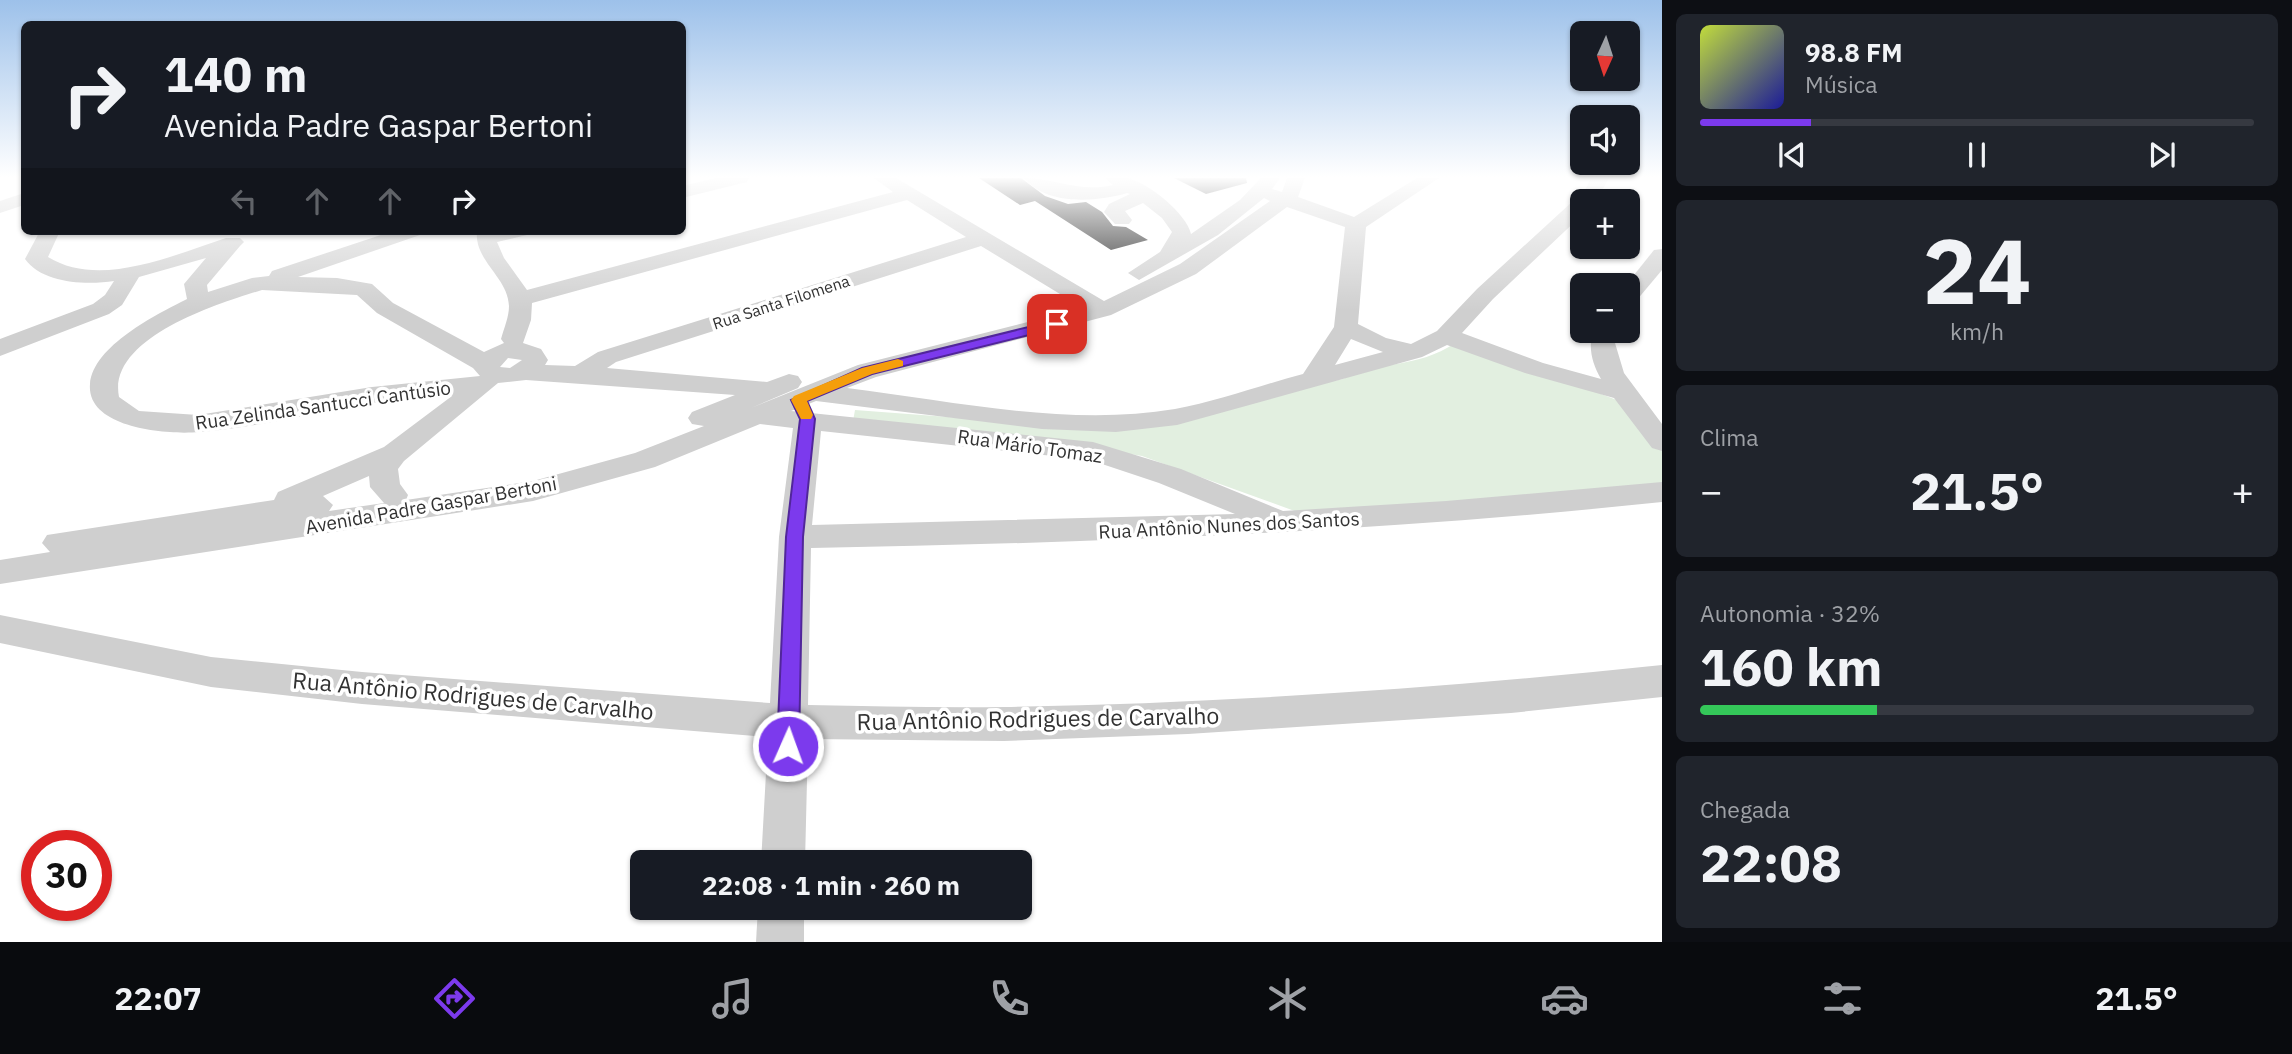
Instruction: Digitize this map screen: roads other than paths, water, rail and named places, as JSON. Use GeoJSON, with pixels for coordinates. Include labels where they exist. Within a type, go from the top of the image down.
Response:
{"type":"FeatureCollection","features":[{"type":"Feature","properties":{"kind":"street"},"geometry":{"type":"LineString","coordinates":[[520,299],[805,222]]}},
{"type":"Feature","properties":{"kind":"street"},"geometry":{"type":"LineString","coordinates":[[954,222],[1093,304]]}},
{"type":"Feature","properties":{"kind":"street"},"geometry":{"type":"LineString","coordinates":[[1169,256],[1182,232],[1176,222]]}},
{"type":"Feature","properties":{"kind":"street","name":"Avenida Padre Gaspar Bertoni"},"geometry":{"type":"LineString","coordinates":[[799,400],[858,356],[943,332],[1047,310],[1093,304],[1220,222]]}},
{"type":"Feature","properties":{"kind":"street","name":"Avenida Padre Gaspar Bertoni"},"geometry":{"type":"LineString","coordinates":[[0,552],[239,515],[393,495],[530,472],[600,455],[750,409],[799,400],[867,371],[1093,304],[1188,269],[1238,222]]}},
{"type":"Feature","properties":{"kind":"street"},"geometry":{"type":"LineString","coordinates":[[501,361],[799,400],[889,401],[1042,420],[1116,423],[1177,417],[1413,352],[1446,336],[1485,294],[1563,222]]}},
{"type":"Feature","properties":{"kind":"street"},"geometry":{"type":"LineString","coordinates":[[1314,378],[1346,327],[1356,223]]}},
{"type":"Feature","properties":{"kind":"street"},"geometry":{"type":"LineString","coordinates":[[48,235],[36,260],[44,267],[63,273],[130,274],[238,237]]}},
{"type":"Feature","properties":{"kind":"street"},"geometry":{"type":"LineString","coordinates":[[260,283],[401,235]]}},
{"type":"Feature","properties":{"kind":"street"},"geometry":{"type":"LineString","coordinates":[[239,515],[303,495],[394,454],[437,423],[501,361],[521,313],[520,299],[486,235]]}},
{"type":"Feature","properties":{"kind":"street"},"geometry":{"type":"LineString","coordinates":[[199,302],[195,284],[238,237]]}},
{"type":"Feature","properties":{"kind":"street","name":"Rua Santa Filomena"},"geometry":{"type":"LineString","coordinates":[[583,372],[607,357],[982,239]]}},
{"type":"Feature","properties":{"kind":"street"},"geometry":{"type":"LineString","coordinates":[[1644,292],[1662,255]]}},
{"type":"Feature","properties":{"kind":"street"},"geometry":{"type":"LineString","coordinates":[[0,348],[101,309],[114,300],[130,274]]}},
{"type":"Feature","properties":{"kind":"street","name":"Rua Zelinda Santucci Cantúsio"},"geometry":{"type":"LineString","coordinates":[[260,283],[337,285],[364,289],[384,308],[501,361],[372,395],[198,424],[157,423],[133,419],[119,412],[106,399],[103,383],[116,357],[151,327],[199,302],[260,283]]}},
{"type":"Feature","properties":{"kind":"street"},"geometry":{"type":"LineString","coordinates":[[1346,327],[1378,344],[1413,352]]}},
{"type":"Feature","properties":{"kind":"street"},"geometry":{"type":"LineString","coordinates":[[1446,336],[1534,368],[1620,392]]}},
{"type":"Feature","properties":{"kind":"street"},"geometry":{"type":"LineString","coordinates":[[1604,343],[1608,363],[1620,392],[1662,442]]}},
{"type":"Feature","properties":{"kind":"street"},"geometry":{"type":"LineString","coordinates":[[867,371],[878,392],[889,401]]}},
{"type":"Feature","properties":{"kind":"street"},"geometry":{"type":"LineString","coordinates":[[694,386],[750,409]]}},
{"type":"Feature","properties":{"kind":"street"},"geometry":{"type":"LineString","coordinates":[[784,850],[799,400]]}},
{"type":"Feature","properties":{"kind":"street","name":"Rua Mário Tomaz"},"geometry":{"type":"LineString","coordinates":[[750,409],[799,400],[1093,451],[1170,476],[1251,508],[1282,524]]}},
{"type":"Feature","properties":{"kind":"street","name":"Avenida Padre Gaspar Bertoni"},"geometry":{"type":"LineString","coordinates":[[0,572],[533,491],[645,460],[750,409]]}},
{"type":"Feature","properties":{"kind":"street"},"geometry":{"type":"LineString","coordinates":[[393,495],[385,487],[383,468],[394,454]]}},
{"type":"Feature","properties":{"kind":"street","name":"Rua Antônio Nunes dos Santos"},"geometry":{"type":"LineString","coordinates":[[795,537],[1023,534],[1282,524],[1507,509],[1662,492]]}},
{"type":"Feature","properties":{"kind":"street","name":"Rua Antônio Rodrigues de Carvalho"},"geometry":{"type":"LineString","coordinates":[[0,629],[211,672],[362,688],[789,722],[1004,723],[1201,716],[1497,698],[1662,681]]}},
{"type":"Feature","properties":{"kind":"street"},"geometry":{"type":"LineString","coordinates":[[780,942],[781,920]]}}]}
